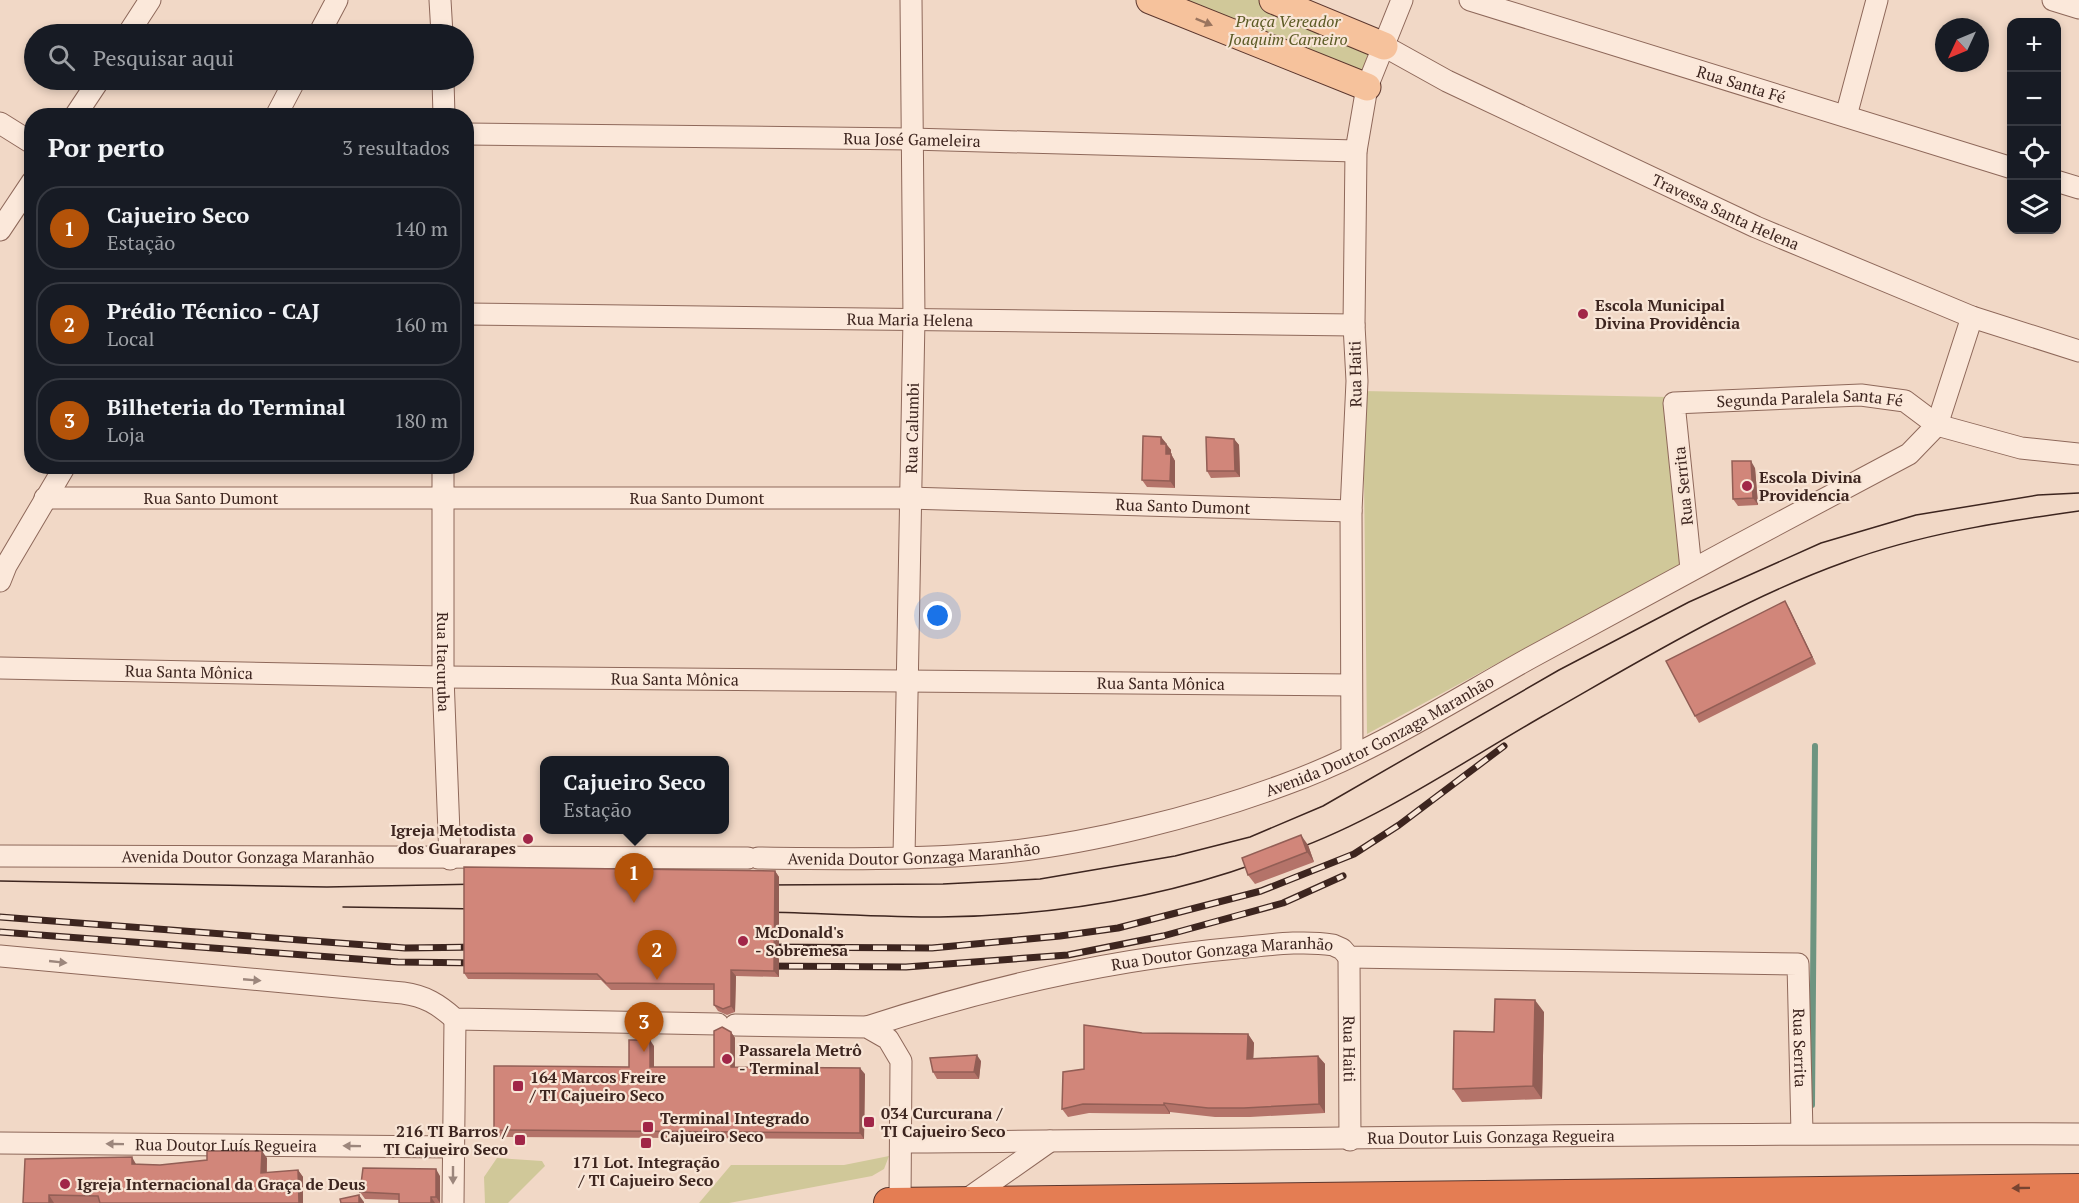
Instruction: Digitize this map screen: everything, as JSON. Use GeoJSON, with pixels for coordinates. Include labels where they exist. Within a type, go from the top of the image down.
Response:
{"type":"FeatureCollection","features":[{"type":"Feature","properties":{"kind":"highway"},"geometry":{"type":"LineString","coordinates":[[895,1202],[2079,1189]]}},
{"type":"Feature","properties":{"kind":"highway"},"geometry":{"type":"LineString","coordinates":[[2073,1203],[2079,1202]]}},
{"type":"Feature","properties":{"kind":"main road"},"geometry":{"type":"LineString","coordinates":[[1150,0],[1367,87]]}},
{"type":"Feature","properties":{"kind":"main road"},"geometry":{"type":"LineString","coordinates":[[1273,0],[1384,46]]}},
{"type":"Feature","properties":{"kind":"street"},"geometry":{"type":"LineString","coordinates":[[134,24],[150,0]]}},
{"type":"Feature","properties":{"kind":"street"},"geometry":{"type":"LineString","coordinates":[[324,24],[337,0]]}},
{"type":"Feature","properties":{"kind":"street"},"geometry":{"type":"LineString","coordinates":[[440,0],[441,24]]}},
{"type":"Feature","properties":{"kind":"street","name":"Rua Calumbi"},"geometry":{"type":"LineString","coordinates":[[904,857],[908,498],[914,318],[911,0]]}},
{"type":"Feature","properties":{"kind":"street","name":"Rua Haiti"},"geometry":{"type":"LineString","coordinates":[[1352,755],[1351,511],[1357,381],[1354,325],[1356,151],[1367,87],[1402,0]]}},
{"type":"Feature","properties":{"kind":"street","name":"Rua Santa Fé"},"geometry":{"type":"LineString","coordinates":[[1470,0],[2007,166]]}},
{"type":"Feature","properties":{"kind":"street"},"geometry":{"type":"LineString","coordinates":[[1845,116],[1877,0]]}},
{"type":"Feature","properties":{"kind":"street"},"geometry":{"type":"LineString","coordinates":[[2053,0],[2079,8]]}},
{"type":"Feature","properties":{"kind":"street","name":"Travessa Santa Helena"},"geometry":{"type":"LineString","coordinates":[[1384,46],[1447,81],[1756,227],[1972,317],[2079,351]]}},
{"type":"Feature","properties":{"kind":"street"},"geometry":{"type":"LineString","coordinates":[[80,108],[92,90]]}},
{"type":"Feature","properties":{"kind":"street"},"geometry":{"type":"LineString","coordinates":[[280,108],[290,90]]}},
{"type":"Feature","properties":{"kind":"street"},"geometry":{"type":"LineString","coordinates":[[443,90],[444,108]]}},
{"type":"Feature","properties":{"kind":"street"},"geometry":{"type":"LineString","coordinates":[[0,123],[24,138]]}},
{"type":"Feature","properties":{"kind":"street","name":"Rua José Gameleira"},"geometry":{"type":"LineString","coordinates":[[474,134],[911,139],[1356,151]]}},
{"type":"Feature","properties":{"kind":"street"},"geometry":{"type":"LineString","coordinates":[[2061,183],[2079,188]]}},
{"type":"Feature","properties":{"kind":"street"},"geometry":{"type":"LineString","coordinates":[[0,230],[24,194]]}},
{"type":"Feature","properties":{"kind":"street","name":"Rua Maria Helena"},"geometry":{"type":"LineString","coordinates":[[474,314],[1354,325]]}},
{"type":"Feature","properties":{"kind":"street"},"geometry":{"type":"LineString","coordinates":[[1937,425],[1972,317]]}},
{"type":"Feature","properties":{"kind":"street","name":"Segunda Paralela Santa Fé"},"geometry":{"type":"LineString","coordinates":[[1674,403],[1861,395],[1905,401],[1937,425],[2021,448],[2079,454]]}},
{"type":"Feature","properties":{"kind":"street","name":"Rua Serrita"},"geometry":{"type":"LineString","coordinates":[[1674,403],[1691,569]]}},
{"type":"Feature","properties":{"kind":"street","name":"Avenida Doutor Gonzaga Maranhão"},"geometry":{"type":"LineString","coordinates":[[0,856],[450,859],[904,857],[996,853],[1077,841],[1188,814],[1287,784],[1352,755],[1691,569],[1909,454],[1937,425]]}},
{"type":"Feature","properties":{"kind":"street"},"geometry":{"type":"LineString","coordinates":[[0,581],[6,566],[60,474]]}},
{"type":"Feature","properties":{"kind":"street","name":"Rua Itacuruba"},"geometry":{"type":"LineString","coordinates":[[443,474],[443,676],[450,859]]}},
{"type":"Feature","properties":{"kind":"street","name":"Rua Santo Dumont"},"geometry":{"type":"LineString","coordinates":[[45,498],[908,498],[1351,511]]}},
{"type":"Feature","properties":{"kind":"street","name":"Rua Santa Mônica"},"geometry":{"type":"LineString","coordinates":[[0,668],[443,676],[1350,685]]}},
{"type":"Feature","properties":{"kind":"street","name":"Rua Doutor Gonzaga Maranhão"},"geometry":{"type":"LineString","coordinates":[[867,1027],[927,1007],[1114,965],[1184,953],[1322,943],[1342,949],[1349,957],[1798,964]]}},
{"type":"Feature","properties":{"kind":"street"},"geometry":{"type":"LineString","coordinates":[[0,956],[403,993],[423,996],[455,1019],[867,1027],[888,1039],[901,1061],[901,1142],[895,1202]]}},
{"type":"Feature","properties":{"kind":"street","name":"Rua Haiti"},"geometry":{"type":"LineString","coordinates":[[1349,957],[1350,1140]]}},
{"type":"Feature","properties":{"kind":"street","name":"Rua Serrita"},"geometry":{"type":"LineString","coordinates":[[1798,964],[1802,1133]]}},
{"type":"Feature","properties":{"kind":"street"},"geometry":{"type":"LineString","coordinates":[[453,1203],[455,1019]]}},
{"type":"Feature","properties":{"kind":"street","name":"Rua Doutor Luis Gonzaga Regueira"},"geometry":{"type":"LineString","coordinates":[[901,1142],[1350,1140],[1802,1133],[2079,1134]]}},
{"type":"Feature","properties":{"kind":"street"},"geometry":{"type":"LineString","coordinates":[[963,1202],[1050,1141]]}},
{"type":"Feature","properties":{"kind":"street","name":"Rua Doutor Luís Regueira"},"geometry":{"type":"LineString","coordinates":[[0,1143],[453,1147]]}},
{"type":"Feature","properties":{"kind":"green space","name":"Praça Vereador Joaquim Carneiro"},"geometry":{"type":"Polygon","coordinates":[[[1152,0],[1273,0],[1384,46],[1367,87],[1152,0]]]}},
{"type":"Feature","properties":{"kind":"green space"},"geometry":{"type":"Polygon","coordinates":[[[1363,391],[1670,397],[1686,561],[1367,734],[1363,391]]]}},
{"type":"Feature","properties":{"kind":"green space"},"geometry":{"type":"Polygon","coordinates":[[[889,1156],[884,1169],[872,1176],[729,1203],[699,1203],[731,1165],[844,1165],[889,1156]]]}},
{"type":"Feature","properties":{"kind":"green space"},"geometry":{"type":"Polygon","coordinates":[[[497,1158],[542,1161],[545,1166],[508,1203],[485,1203],[484,1177],[497,1158]]]}},
{"type":"Feature","properties":{"kind":"building"},"geometry":{"type":"Polygon","coordinates":[[[1143,436],[1161,437],[1161,444],[1166,444],[1166,454],[1171,454],[1170,481],[1142,480],[1143,436]]]}},
{"type":"Feature","properties":{"kind":"building"},"geometry":{"type":"Polygon","coordinates":[[[1206,437],[1234,439],[1235,471],[1207,471],[1206,437]]]}},
{"type":"Feature","properties":{"kind":"building","name":"Escola Divina Providencia"},"geometry":{"type":"Polygon","coordinates":[[[1732,461],[1751,461],[1753,498],[1733,499],[1732,461]]]}},
{"type":"Feature","properties":{"kind":"building"},"geometry":{"type":"Polygon","coordinates":[[[1785,601],[1812,657],[1695,716],[1666,661],[1785,601]]]}},
{"type":"Feature","properties":{"kind":"building"},"geometry":{"type":"Polygon","coordinates":[[[1301,835],[1307,852],[1248,875],[1242,858],[1301,835]]]}},
{"type":"Feature","properties":{"kind":"building"},"geometry":{"type":"Polygon","coordinates":[[[464,867],[775,871],[774,971],[731,970],[731,1006],[723,1009],[714,1005],[714,984],[606,983],[597,974],[464,973],[464,867]]]}},
{"type":"Feature","properties":{"kind":"building"},"geometry":{"type":"Polygon","coordinates":[[[1495,999],[1535,1000],[1533,1086],[1453,1089],[1454,1031],[1494,1032],[1495,999]]]}},
{"type":"Feature","properties":{"kind":"building"},"geometry":{"type":"Polygon","coordinates":[[[1084,1025],[1142,1033],[1248,1034],[1247,1059],[1318,1056],[1319,1104],[1208,1108],[1164,1103],[1164,1105],[1083,1104],[1062,1109],[1063,1072],[1084,1069],[1084,1025]]]}},
{"type":"Feature","properties":{"kind":"building"},"geometry":{"type":"Polygon","coordinates":[[[722,1027],[731,1032],[731,1067],[860,1068],[860,1133],[494,1130],[494,1066],[629,1067],[629,1040],[650,1040],[650,1067],[714,1067],[714,1031],[722,1027]]]}},
{"type":"Feature","properties":{"kind":"building"},"geometry":{"type":"Polygon","coordinates":[[[977,1055],[974,1072],[933,1072],[930,1058],[977,1055]]]}},
{"type":"Feature","properties":{"kind":"building"},"geometry":{"type":"Polygon","coordinates":[[[207,1151],[262,1151],[261,1173],[298,1170],[299,1203],[100,1203],[98,1196],[49,1195],[49,1203],[23,1203],[25,1159],[132,1157],[132,1164],[160,1165],[207,1160],[207,1151]]]}},
{"type":"Feature","properties":{"kind":"building"},"geometry":{"type":"Polygon","coordinates":[[[363,1168],[436,1169],[436,1197],[431,1197],[431,1203],[399,1203],[399,1194],[360,1192],[363,1168]]]}},
{"type":"Feature","properties":{"kind":"building"},"geometry":{"type":"Polygon","coordinates":[[[359,1195],[359,1203],[341,1203],[340,1199],[359,1195]]]}},
{"type":"Feature","properties":{"kind":"waterway"},"geometry":{"type":"LineString","coordinates":[[1812,1105],[1815,746]]}},
{"type":"Feature","properties":{"kind":"tram line"},"geometry":{"type":"LineString","coordinates":[[763,885],[943,884],[1040,879],[1175,856],[1250,837],[1323,806],[1559,670],[1689,602],[1821,543],[1916,515],[2038,495],[2079,493]]}},
{"type":"Feature","properties":{"kind":"tram line"},"geometry":{"type":"LineString","coordinates":[[1291,851],[1388,807],[1653,653],[1728,613],[1806,577],[1873,552],[1931,536],[2079,511]]}},
{"type":"Feature","properties":{"kind":"tram line"},"geometry":{"type":"LineString","coordinates":[[763,912],[940,917],[1062,909],[1182,886],[1260,862]]}},
{"type":"Feature","properties":{"kind":"tram line"},"geometry":{"type":"LineString","coordinates":[[0,881],[327,887],[481,884]]}},
{"type":"Feature","properties":{"kind":"tram line"},"geometry":{"type":"LineString","coordinates":[[343,907],[481,909]]}},
{"type":"Feature","properties":{"kind":"railway"},"geometry":{"type":"LineString","coordinates":[[761,947],[932,948],[1060,936],[1118,928],[1261,891],[1354,854],[1399,825],[1504,746]]}},
{"type":"Feature","properties":{"kind":"railway"},"geometry":{"type":"LineString","coordinates":[[761,966],[906,967],[1068,955],[1163,936],[1283,903],[1343,876]]}},
{"type":"Feature","properties":{"kind":"railway"},"geometry":{"type":"LineString","coordinates":[[0,917],[405,948],[482,947]]}},
{"type":"Feature","properties":{"kind":"railway"},"geometry":{"type":"LineString","coordinates":[[0,932],[398,962],[482,963]]}},
{"type":"Feature","properties":{"kind":"place","name":"Escola Municipal Divina Providência"},"geometry":{"type":"Point","coordinates":[1583,314]}},
{"type":"Feature","properties":{"kind":"place","name":"Escola Divina Providencia"},"geometry":{"type":"Point","coordinates":[1747,486]}},
{"type":"Feature","properties":{"kind":"place","name":"Igreja Metodista dos Guararapes"},"geometry":{"type":"Point","coordinates":[528,839]}},
{"type":"Feature","properties":{"kind":"place","name":"Cajueiro Seco"},"geometry":{"type":"Point","coordinates":[634,903]}},
{"type":"Feature","properties":{"kind":"place","name":"McDonald's - Sobremesa"},"geometry":{"type":"Point","coordinates":[743,941]}},
{"type":"Feature","properties":{"kind":"place","name":"Prédio Técnico - CAJ"},"geometry":{"type":"Point","coordinates":[657,980]}},
{"type":"Feature","properties":{"kind":"place","name":"Bilheteria do Terminal"},"geometry":{"type":"Point","coordinates":[644,1052]}},
{"type":"Feature","properties":{"kind":"place","name":"Passarela Metrô - Terminal"},"geometry":{"type":"Point","coordinates":[727,1059]}},
{"type":"Feature","properties":{"kind":"place","name":"164 Marcos Freire / TI Cajueiro Seco"},"geometry":{"type":"Point","coordinates":[518,1086]}},
{"type":"Feature","properties":{"kind":"place","name":"034 Curcurana / TI Cajueiro Seco"},"geometry":{"type":"Point","coordinates":[869,1122]}},
{"type":"Feature","properties":{"kind":"place","name":"Terminal Integrado Cajueiro Seco"},"geometry":{"type":"Point","coordinates":[648,1127]}},
{"type":"Feature","properties":{"kind":"place","name":"216 TI Barros / TI Cajueiro Seco"},"geometry":{"type":"Point","coordinates":[520,1140]}},
{"type":"Feature","properties":{"kind":"place","name":"171 Lot. Integração / TI Cajueiro Seco"},"geometry":{"type":"Point","coordinates":[646,1143]}},
{"type":"Feature","properties":{"kind":"place","name":"Igreja Internacional da Graça de Deus"},"geometry":{"type":"Point","coordinates":[65,1184]}}]}
